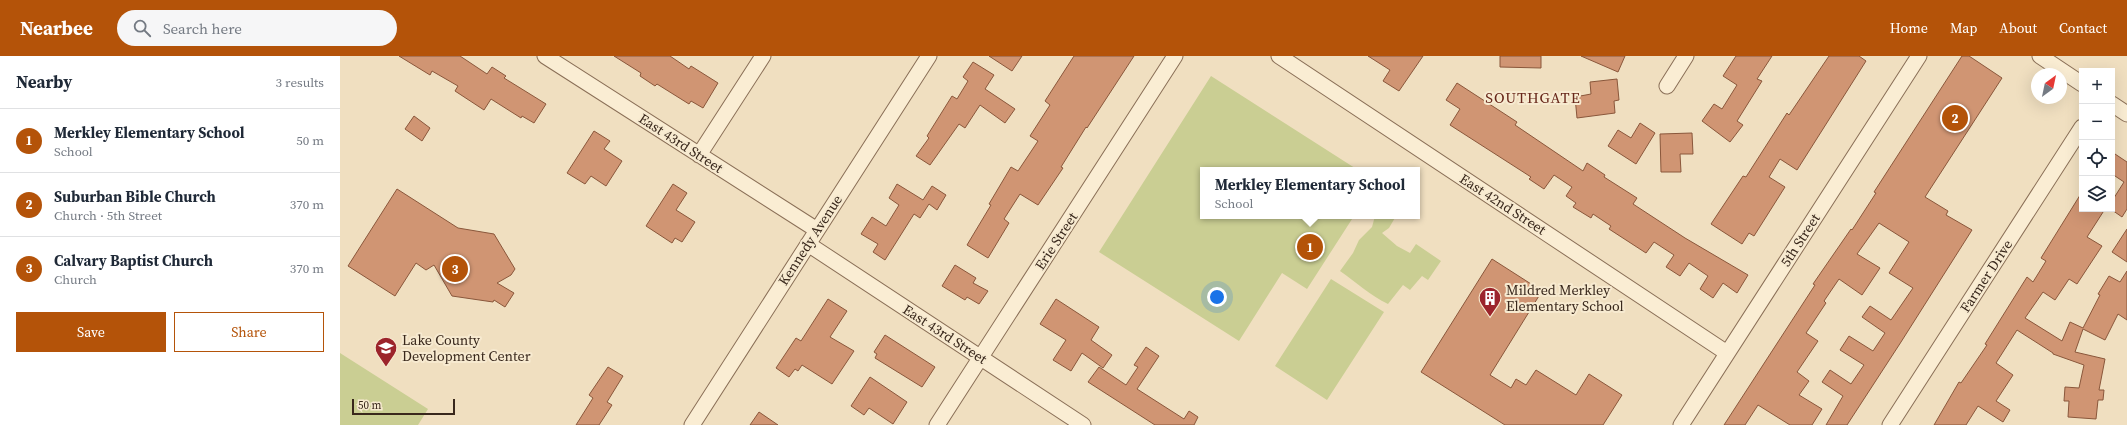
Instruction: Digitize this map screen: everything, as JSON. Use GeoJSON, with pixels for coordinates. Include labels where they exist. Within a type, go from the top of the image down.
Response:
{"type":"FeatureCollection","features":[{"type":"Feature","properties":{"kind":"street","name":"East 43rd Street"},"geometry":{"type":"LineString","coordinates":[[545,56],[817,230]]}},
{"type":"Feature","properties":{"kind":"street"},"geometry":{"type":"LineString","coordinates":[[699,155],[763,56]]}},
{"type":"Feature","properties":{"kind":"street","name":"Kennedy Avenue"},"geometry":{"type":"LineString","coordinates":[[692,425],[929,56]]}},
{"type":"Feature","properties":{"kind":"street","name":"Erie Street"},"geometry":{"type":"LineString","coordinates":[[937,425],[1175,56]]}},
{"type":"Feature","properties":{"kind":"street","name":"East 42nd Street"},"geometry":{"type":"LineString","coordinates":[[1279,56],[1727,353]]}},
{"type":"Feature","properties":{"kind":"street"},"geometry":{"type":"LineString","coordinates":[[1667,86],[1686,56]]}},
{"type":"Feature","properties":{"kind":"street","name":"5th Street"},"geometry":{"type":"LineString","coordinates":[[1681,425],[1919,56]]}},
{"type":"Feature","properties":{"kind":"street"},"geometry":{"type":"LineString","coordinates":[[2040,56],[2079,82]]}},
{"type":"Feature","properties":{"kind":"street"},"geometry":{"type":"LineString","coordinates":[[2115,106],[2127,114]]}},
{"type":"Feature","properties":{"kind":"street","name":"Farmer Drive"},"geometry":{"type":"LineString","coordinates":[[1890,425],[2079,132]]}},
{"type":"Feature","properties":{"kind":"street","name":"East 43rd Street"},"geometry":{"type":"LineString","coordinates":[[808,244],[1083,425]]}},
{"type":"Feature","properties":{"kind":"green space"},"geometry":{"type":"Polygon","coordinates":[[[1211,76],[1353,167],[1200,167],[1200,219],[1352,219],[1307,289],[1282,273],[1239,341],[1099,252],[1211,76]]]}},
{"type":"Feature","properties":{"kind":"green space"},"geometry":{"type":"Polygon","coordinates":[[[1374,219],[1394,219],[1389,228],[1382,233],[1397,246],[1410,253],[1416,244],[1441,261],[1428,280],[1422,276],[1410,290],[1403,285],[1388,304],[1340,271],[1353,253],[1359,240],[1372,227],[1374,219]]]}},
{"type":"Feature","properties":{"kind":"green space"},"geometry":{"type":"Polygon","coordinates":[[[1331,279],[1384,312],[1327,400],[1275,366],[1331,279]]]}},
{"type":"Feature","properties":{"kind":"green space"},"geometry":{"type":"Polygon","coordinates":[[[340,353],[428,409],[418,425],[340,425],[340,353]]]}},
{"type":"Feature","properties":{"kind":"building"},"geometry":{"type":"Polygon","coordinates":[[[399,56],[460,56],[487,74],[492,67],[506,76],[504,78],[546,104],[534,123],[522,116],[521,118],[491,99],[484,110],[455,91],[458,86],[432,71],[430,75],[399,56]]]}},
{"type":"Feature","properties":{"kind":"building"},"geometry":{"type":"Polygon","coordinates":[[[614,56],[670,56],[689,69],[691,66],[718,83],[703,108],[691,101],[689,104],[657,84],[655,86],[640,76],[641,73],[614,56]]]}},
{"type":"Feature","properties":{"kind":"building"},"geometry":{"type":"Polygon","coordinates":[[[989,56],[1022,56],[1012,71],[989,56]]]}},
{"type":"Feature","properties":{"kind":"building"},"geometry":{"type":"Polygon","coordinates":[[[1074,56],[1134,56],[1087,128],[1086,127],[1061,167],[1063,168],[1038,205],[1020,194],[1004,219],[1009,223],[988,258],[967,245],[991,205],[989,204],[1011,167],[1018,171],[1038,141],[1030,136],[1050,105],[1045,101],[1074,56]]]}},
{"type":"Feature","properties":{"kind":"building"},"geometry":{"type":"Polygon","coordinates":[[[1368,56],[1423,56],[1399,91],[1383,81],[1390,70],[1368,56]]]}},
{"type":"Feature","properties":{"kind":"building"},"geometry":{"type":"Polygon","coordinates":[[[1500,56],[1541,56],[1541,68],[1500,67],[1500,56]]]}},
{"type":"Feature","properties":{"kind":"building"},"geometry":{"type":"Polygon","coordinates":[[[1581,56],[1625,56],[1618,72],[1581,56]]]}},
{"type":"Feature","properties":{"kind":"building"},"geometry":{"type":"Polygon","coordinates":[[[1736,56],[1772,56],[1757,79],[1762,81],[1737,121],[1743,125],[1730,142],[1702,121],[1714,104],[1722,109],[1737,85],[1723,76],[1736,56]]]}},
{"type":"Feature","properties":{"kind":"building"},"geometry":{"type":"Polygon","coordinates":[[[1829,56],[1859,56],[1866,61],[1797,170],[1780,159],[1769,177],[1785,187],[1754,236],[1749,233],[1742,244],[1711,224],[1743,176],[1746,177],[1787,113],[1789,115],[1829,56]]]}},
{"type":"Feature","properties":{"kind":"building"},"geometry":{"type":"Polygon","coordinates":[[[1962,56],[1969,56],[2002,78],[1925,197],[1948,211],[1946,215],[1972,230],[1901,342],[1847,425],[1826,425],[1843,396],[1822,382],[1830,370],[1851,384],[1864,365],[1840,350],[1849,336],[1873,351],[1885,333],[1862,317],[1870,306],[1891,320],[1913,288],[1889,273],[1909,242],[1879,223],[1857,254],[1880,268],[1862,295],[1839,279],[1824,301],[1826,303],[1806,333],[1818,341],[1797,372],[1809,381],[1799,395],[1822,409],[1812,425],[1790,425],[1758,405],[1745,425],[1724,425],[1815,285],[1813,284],[1851,229],[1852,230],[1876,193],[1874,192],[1962,56]]]}},
{"type":"Feature","properties":{"kind":"building"},"geometry":{"type":"Polygon","coordinates":[[[973,62],[994,75],[985,89],[1015,109],[1005,123],[980,105],[965,128],[959,124],[930,165],[916,156],[929,138],[927,136],[952,96],[957,99],[968,81],[963,77],[973,62]]]}},
{"type":"Feature","properties":{"kind":"building"},"geometry":{"type":"Polygon","coordinates":[[[1617,79],[1619,100],[1614,101],[1615,113],[1577,118],[1575,97],[1591,94],[1590,82],[1617,79]]]}},
{"type":"Feature","properties":{"kind":"building"},"geometry":{"type":"Polygon","coordinates":[[[1457,83],[1517,122],[1515,125],[1583,171],[1587,163],[1605,175],[1604,177],[1637,198],[1633,204],[1685,238],[1748,275],[1737,293],[1723,283],[1713,298],[1700,289],[1708,276],[1689,263],[1680,276],[1666,267],[1674,255],[1654,242],[1646,253],[1609,229],[1611,226],[1593,214],[1591,218],[1573,207],[1576,203],[1566,196],[1572,187],[1554,175],[1544,189],[1529,179],[1531,177],[1450,125],[1460,109],[1446,100],[1457,83]]]}},
{"type":"Feature","properties":{"kind":"building"},"geometry":{"type":"Polygon","coordinates":[[[414,116],[430,128],[422,141],[405,129],[414,116]]]}},
{"type":"Feature","properties":{"kind":"building"},"geometry":{"type":"Polygon","coordinates":[[[1640,123],[1655,133],[1636,164],[1608,146],[1618,130],[1631,138],[1640,123]]]}},
{"type":"Feature","properties":{"kind":"building"},"geometry":{"type":"Polygon","coordinates":[[[594,131],[610,141],[604,149],[622,161],[606,186],[591,176],[585,184],[567,173],[594,131]]]}},
{"type":"Feature","properties":{"kind":"building"},"geometry":{"type":"Polygon","coordinates":[[[1692,133],[1693,154],[1680,154],[1681,172],[1661,172],[1660,134],[1692,133]]]}},
{"type":"Feature","properties":{"kind":"building"},"geometry":{"type":"Polygon","coordinates":[[[2115,154],[2127,162],[2127,209],[2122,217],[2115,212],[2115,196],[2124,182],[2115,176],[2115,154]]]}},
{"type":"Feature","properties":{"kind":"building"},"geometry":{"type":"Polygon","coordinates":[[[673,184],[687,193],[676,210],[695,222],[682,242],[675,238],[672,243],[646,226],[673,184]]]}},
{"type":"Feature","properties":{"kind":"building"},"geometry":{"type":"Polygon","coordinates":[[[897,184],[923,200],[932,186],[946,195],[937,210],[929,204],[920,218],[914,214],[885,260],[873,252],[878,244],[861,234],[872,217],[886,226],[899,205],[889,198],[897,184]]]}},
{"type":"Feature","properties":{"kind":"building"},"geometry":{"type":"Polygon","coordinates":[[[397,189],[458,228],[494,234],[515,269],[511,275],[497,283],[514,293],[505,307],[494,300],[493,302],[452,296],[434,265],[426,270],[416,263],[395,296],[348,266],[397,189]]]}},
{"type":"Feature","properties":{"kind":"building"},"geometry":{"type":"Polygon","coordinates":[[[2079,197],[2079,212],[2103,212],[2087,237],[2102,246],[2077,284],[2069,279],[2055,300],[2043,292],[2025,318],[2062,341],[2070,322],[2083,328],[2100,295],[2098,294],[2109,276],[2120,282],[2127,271],[2127,320],[2118,314],[2105,340],[2083,329],[2075,352],[2105,359],[2099,390],[2104,390],[2103,400],[2098,400],[2096,419],[2068,417],[2069,401],[2064,401],[2065,387],[2079,388],[2084,365],[2053,354],[2017,330],[1996,363],[2013,375],[1996,401],[2010,410],[2003,422],[1978,406],[1966,425],[1934,425],[1959,382],[1961,383],[1987,345],[1985,344],[2027,277],[2033,282],[2046,261],[2041,258],[2079,197]]]}},
{"type":"Feature","properties":{"kind":"building"},"geometry":{"type":"Polygon","coordinates":[[[2127,229],[2127,262],[2112,252],[2127,229]]]}},
{"type":"Feature","properties":{"kind":"building","name":"Mildred Merkley Elementary School"},"geometry":{"type":"Polygon","coordinates":[[[1492,259],[1542,291],[1490,375],[1511,388],[1516,379],[1526,385],[1536,370],[1576,395],[1589,374],[1622,395],[1603,425],[1505,425],[1421,372],[1492,259]]]}},
{"type":"Feature","properties":{"kind":"building"},"geometry":{"type":"Polygon","coordinates":[[[955,265],[976,278],[973,283],[988,291],[979,304],[967,297],[965,300],[942,286],[955,265]]]}},
{"type":"Feature","properties":{"kind":"building"},"geometry":{"type":"Polygon","coordinates":[[[828,299],[847,311],[830,337],[854,351],[832,384],[802,365],[798,371],[795,369],[789,377],[776,368],[796,338],[801,341],[828,299]]]}},
{"type":"Feature","properties":{"kind":"building"},"geometry":{"type":"Polygon","coordinates":[[[1056,299],[1099,327],[1091,340],[1112,355],[1103,368],[1082,353],[1071,371],[1053,360],[1066,340],[1040,324],[1056,299]]]}},
{"type":"Feature","properties":{"kind":"building"},"geometry":{"type":"Polygon","coordinates":[[[885,335],[935,367],[922,387],[875,358],[877,354],[874,352],[885,335]]]}},
{"type":"Feature","properties":{"kind":"building"},"geometry":{"type":"Polygon","coordinates":[[[1146,347],[1159,356],[1137,389],[1184,419],[1189,411],[1198,417],[1194,425],[1155,425],[1088,382],[1099,367],[1126,385],[1138,367],[1134,365],[1146,347]]]}},
{"type":"Feature","properties":{"kind":"building"},"geometry":{"type":"Polygon","coordinates":[[[608,367],[623,376],[607,402],[612,405],[599,425],[576,425],[593,398],[589,395],[608,367]]]}},
{"type":"Feature","properties":{"kind":"building"},"geometry":{"type":"Polygon","coordinates":[[[870,377],[907,402],[893,424],[869,408],[864,415],[851,406],[870,377]]]}},
{"type":"Feature","properties":{"kind":"building"},"geometry":{"type":"Polygon","coordinates":[[[759,412],[778,425],[750,425],[759,412]]]}},
{"type":"Feature","properties":{"kind":"place","name":"Suburban Bible Church"},"geometry":{"type":"Point","coordinates":[1955,118]}},
{"type":"Feature","properties":{"kind":"place","name":"Merkley Elementary School"},"geometry":{"type":"Point","coordinates":[1310,247]}},
{"type":"Feature","properties":{"kind":"place","name":"Calvary Baptist Church"},"geometry":{"type":"Point","coordinates":[455,269]}},
{"type":"Feature","properties":{"kind":"place","name":"Mildred Merkley Elementary School"},"geometry":{"type":"Point","coordinates":[1490,318]}},
{"type":"Feature","properties":{"kind":"place","name":"Lake County Development Center"},"geometry":{"type":"Point","coordinates":[386,368]}},
{"type":"Feature","properties":{"kind":"district","name":"SOUTHGATE"},"geometry":{"type":"Point","coordinates":[1533,97]}}]}
